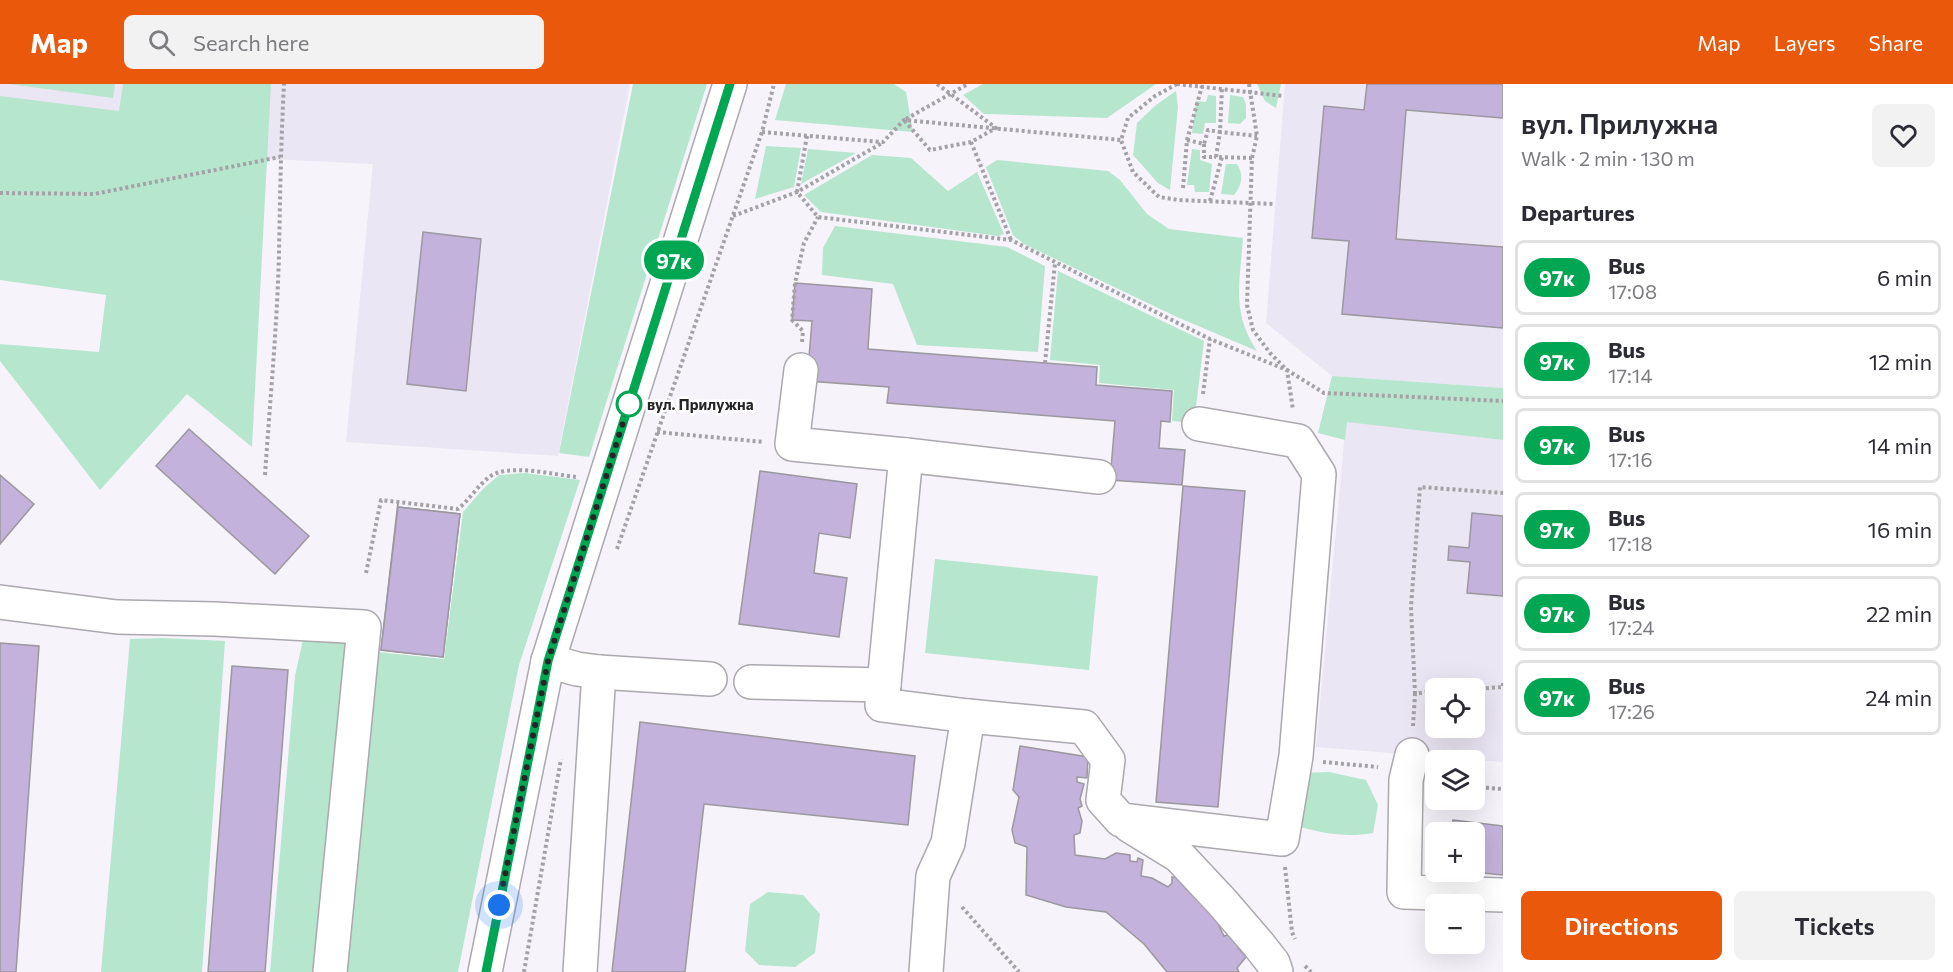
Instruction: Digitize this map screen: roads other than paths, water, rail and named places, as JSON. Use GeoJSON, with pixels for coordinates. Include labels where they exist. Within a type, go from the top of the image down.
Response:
{"type":"FeatureCollection","features":[{"type":"Feature","properties":{"kind":"street"},"geometry":{"type":"LineString","coordinates":[[486,972],[548,661],[729,84]]}},
{"type":"Feature","properties":{"kind":"street"},"geometry":{"type":"LineString","coordinates":[[801,370],[792,444],[1099,477]]}},
{"type":"Feature","properties":{"kind":"street"},"geometry":{"type":"LineString","coordinates":[[1121,820],[1282,839],[1296,756],[1319,474],[1298,441],[1198,424]]}},
{"type":"Feature","properties":{"kind":"street"},"geometry":{"type":"LineString","coordinates":[[906,455],[882,705],[1084,727],[1108,760],[1103,800],[1121,820],[1179,856],[1222,902],[1273,963],[1290,966]]}},
{"type":"Feature","properties":{"kind":"street"},"geometry":{"type":"LineString","coordinates":[[0,602],[117,617],[215,619],[364,627],[330,972]]}},
{"type":"Feature","properties":{"kind":"street"},"geometry":{"type":"LineString","coordinates":[[548,661],[599,672],[711,679]]}},
{"type":"Feature","properties":{"kind":"street"},"geometry":{"type":"LineString","coordinates":[[580,972],[599,672]]}},
{"type":"Feature","properties":{"kind":"street"},"geometry":{"type":"LineString","coordinates":[[751,682],[884,685]]}},
{"type":"Feature","properties":{"kind":"street"},"geometry":{"type":"LineString","coordinates":[[926,972],[933,876],[948,843],[968,716]]}},
{"type":"Feature","properties":{"kind":"street"},"geometry":{"type":"LineString","coordinates":[[1398,762],[1406,780],[1404,892],[1503,895]]}},
{"type":"Feature","properties":{"kind":"place","name":"вул. Прилужна"},"geometry":{"type":"Point","coordinates":[629,404]}}]}
